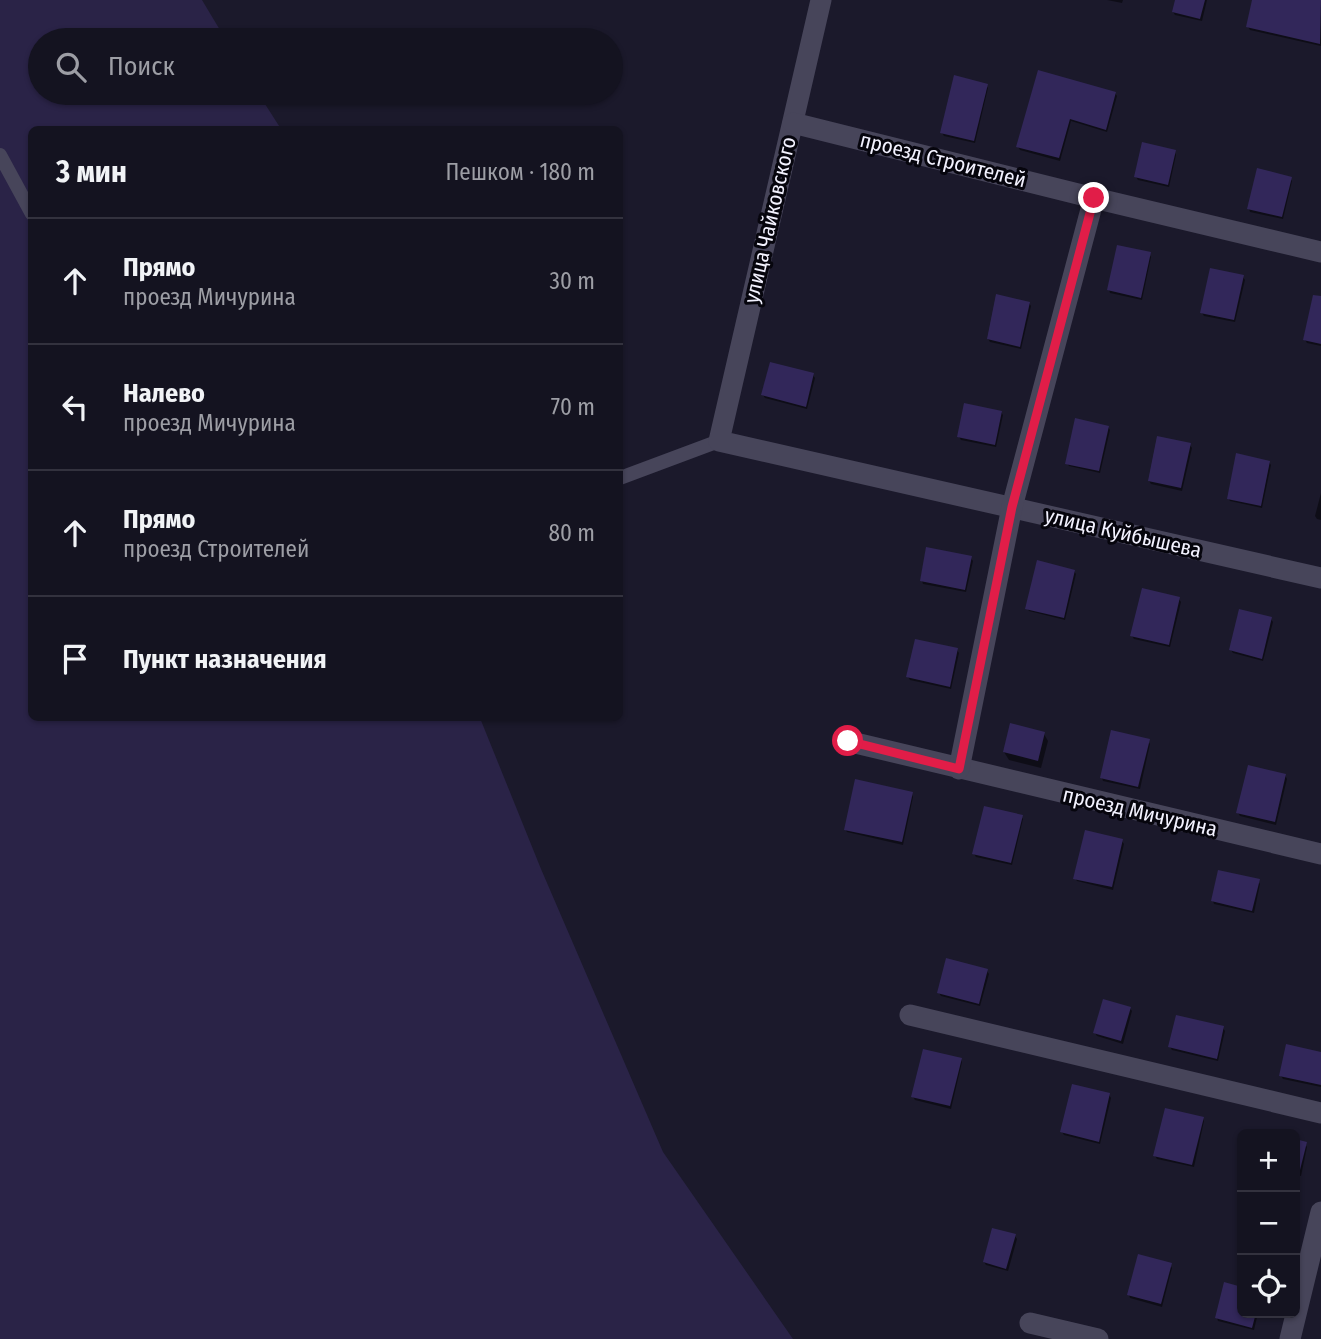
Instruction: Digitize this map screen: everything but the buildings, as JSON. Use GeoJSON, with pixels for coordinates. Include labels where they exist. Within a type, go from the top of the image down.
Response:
{"type":"FeatureCollection","features":[{"type":"Feature","properties":{"kind":"street","name":"улица Чайковского"},"geometry":{"type":"LineString","coordinates":[[719,441],[821,0]]}},
{"type":"Feature","properties":{"kind":"street","name":"проезд Строителей"},"geometry":{"type":"LineString","coordinates":[[793,123],[1321,252]]}},
{"type":"Feature","properties":{"kind":"street"},"geometry":{"type":"LineString","coordinates":[[959,769],[1012,507],[1094,198]]}},
{"type":"Feature","properties":{"kind":"street","name":"улица Куйбышева"},"geometry":{"type":"LineString","coordinates":[[719,441],[1321,579]]}},
{"type":"Feature","properties":{"kind":"street","name":"проезд Мичурина"},"geometry":{"type":"LineString","coordinates":[[848,741],[1321,854]]}},
{"type":"Feature","properties":{"kind":"street"},"geometry":{"type":"LineString","coordinates":[[910,1015],[1321,1113]]}},
{"type":"Feature","properties":{"kind":"street"},"geometry":{"type":"LineString","coordinates":[[1290,1339],[1321,1212]]}},
{"type":"Feature","properties":{"kind":"street"},"geometry":{"type":"LineString","coordinates":[[1030,1323],[1098,1339]]}},
{"type":"Feature","properties":{"kind":"lane"},"geometry":{"type":"LineString","coordinates":[[0,155],[28,207]]}},
{"type":"Feature","properties":{"kind":"lane"},"geometry":{"type":"LineString","coordinates":[[623,477],[719,441]]}},
{"type":"Feature","properties":{"kind":"shaded area"},"geometry":{"type":"Polygon","coordinates":[[[0,0],[202,0],[219,28],[28,28],[28,105],[266,105],[279,126],[28,126],[28,721],[481,721],[541,869],[663,1152],[793,1339],[0,1339],[0,0]]]}},
{"type":"Feature","properties":{"kind":"route"},"geometry":{"type":"LineString","coordinates":[[848,741],[959,769],[1012,507],[1094,198]]}}]}
